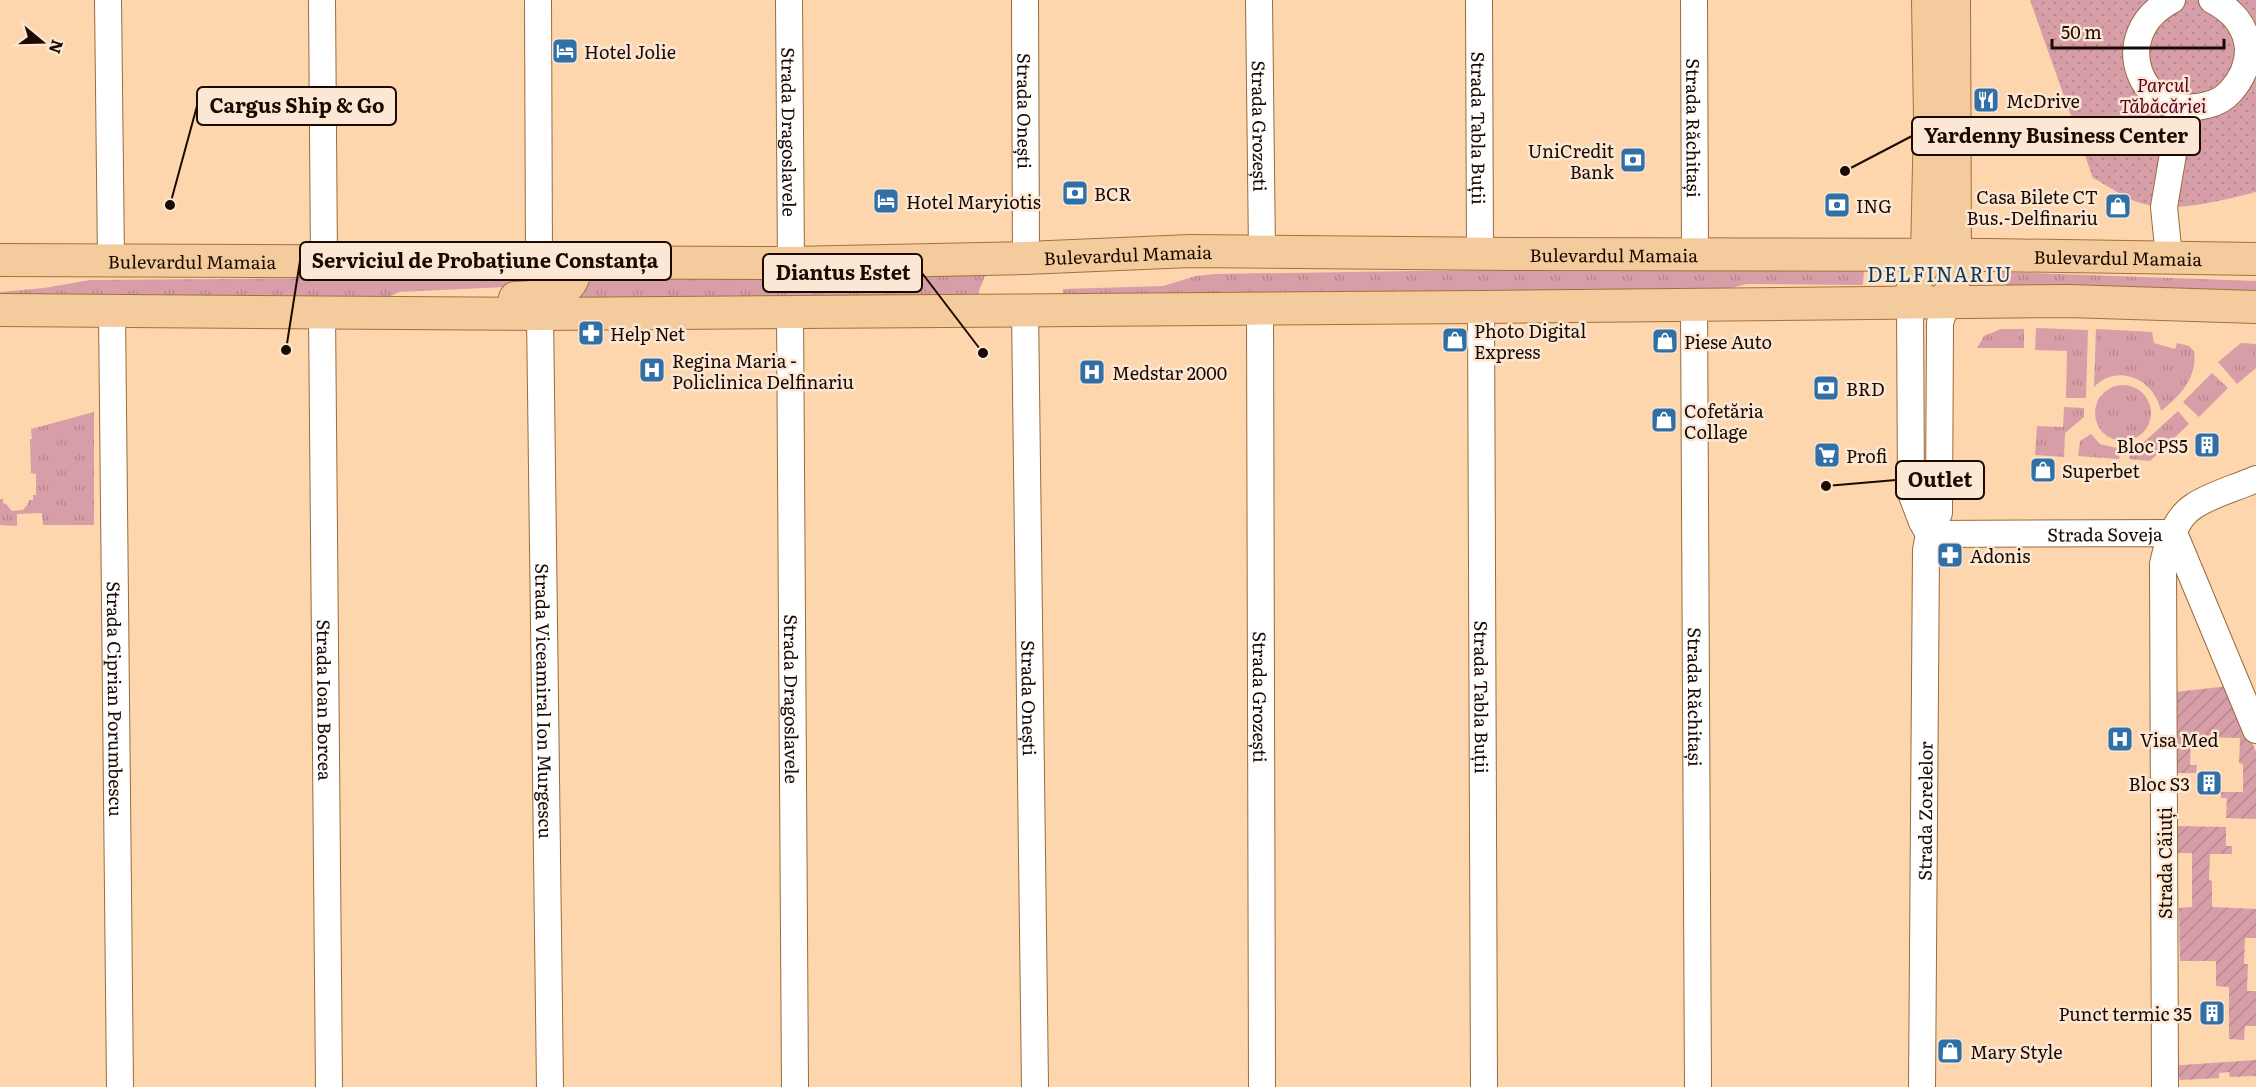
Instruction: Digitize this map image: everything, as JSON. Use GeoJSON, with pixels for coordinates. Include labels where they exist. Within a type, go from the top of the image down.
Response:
{"type":"FeatureCollection","features":[{"type":"Feature","properties":{"kind":"main road"},"geometry":{"type":"LineString","coordinates":[[1928,0],[1930,119],[1941,256],[1954,277],[1947,301]]}},
{"type":"Feature","properties":{"kind":"main road"},"geometry":{"type":"LineString","coordinates":[[1910,302],[1912,290],[1941,256],[1954,0]]}},
{"type":"Feature","properties":{"kind":"main road","name":"Bulevardul Mamaia"},"geometry":{"type":"LineString","coordinates":[[0,260],[791,263],[1026,258],[1190,251],[2256,259]]}},
{"type":"Feature","properties":{"kind":"main road"},"geometry":{"type":"LineString","coordinates":[[994,310],[988,300],[988,290],[991,281],[1000,272],[1032,267],[1125,265],[1168,258],[1190,251]]}},
{"type":"Feature","properties":{"kind":"main road"},"geometry":{"type":"LineString","coordinates":[[0,279],[56,275],[89,268],[111,260]]}},
{"type":"Feature","properties":{"kind":"main road"},"geometry":{"type":"LineString","coordinates":[[381,314],[399,307],[429,302],[549,295],[567,287],[573,279],[573,263]]}},
{"type":"Feature","properties":{"kind":"main road"},"geometry":{"type":"LineString","coordinates":[[0,310],[540,314],[1947,301],[2068,301],[2256,307]]}},
{"type":"Feature","properties":{"kind":"street"},"geometry":{"type":"LineString","coordinates":[[108,0],[111,260]]}},
{"type":"Feature","properties":{"kind":"street"},"geometry":{"type":"LineString","coordinates":[[321,0],[324,261]]}},
{"type":"Feature","properties":{"kind":"street"},"geometry":{"type":"LineString","coordinates":[[538,0],[539,263]]}},
{"type":"Feature","properties":{"kind":"street","name":"Strada Dragoslavele"},"geometry":{"type":"LineString","coordinates":[[789,0],[791,263]]}},
{"type":"Feature","properties":{"kind":"street","name":"Strada Onești"},"geometry":{"type":"LineString","coordinates":[[1025,0],[1026,258]]}},
{"type":"Feature","properties":{"kind":"street","name":"Strada Grozești"},"geometry":{"type":"LineString","coordinates":[[1259,0],[1262,252]]}},
{"type":"Feature","properties":{"kind":"street","name":"Strada Tabla Buții"},"geometry":{"type":"LineString","coordinates":[[1479,0],[1480,254]]}},
{"type":"Feature","properties":{"kind":"street","name":"Strada Răchitași"},"geometry":{"type":"LineString","coordinates":[[1694,0],[1695,255]]}},
{"type":"Feature","properties":{"kind":"street"},"geometry":{"type":"LineString","coordinates":[[2172,0],[2158,7],[2145,21],[2138,37],[2136,56],[2140,74],[2150,89],[2164,101],[2181,107],[2198,108],[2214,103],[2229,94],[2251,64],[2241,24],[2224,6],[2212,0]]}},
{"type":"Feature","properties":{"kind":"street"},"geometry":{"type":"LineString","coordinates":[[2169,257],[2164,207],[2181,107]]}},
{"type":"Feature","properties":{"kind":"street","name":"Strada Zorelelor"},"geometry":{"type":"LineString","coordinates":[[1922,1087],[1926,550],[1929,534],[1939,513],[1940,323],[1947,301]]}},
{"type":"Feature","properties":{"kind":"street"},"geometry":{"type":"LineString","coordinates":[[1910,302],[1911,493],[1929,534]]}},
{"type":"Feature","properties":{"kind":"street","name":"Strada Răchitași"},"geometry":{"type":"LineString","coordinates":[[1694,305],[1698,1087]]}},
{"type":"Feature","properties":{"kind":"street","name":"Strada Tabla Buții"},"geometry":{"type":"LineString","coordinates":[[1481,307],[1484,1087]]}},
{"type":"Feature","properties":{"kind":"street","name":"Strada Grozești"},"geometry":{"type":"LineString","coordinates":[[1260,309],[1262,1087]]}},
{"type":"Feature","properties":{"kind":"street","name":"Strada Onești"},"geometry":{"type":"LineString","coordinates":[[1025,310],[1035,1087]]}},
{"type":"Feature","properties":{"kind":"street","name":"Strada Ciprian Porumbescu"},"geometry":{"type":"LineString","coordinates":[[112,311],[120,1087]]}},
{"type":"Feature","properties":{"kind":"street","name":"Strada Dragoslavele"},"geometry":{"type":"LineString","coordinates":[[790,311],[795,1087]]}},
{"type":"Feature","properties":{"kind":"street","name":"Strada Ioan Borcea"},"geometry":{"type":"LineString","coordinates":[[322,313],[329,1087]]}},
{"type":"Feature","properties":{"kind":"street","name":"Strada Viceamiral Ion Murgescu"},"geometry":{"type":"LineString","coordinates":[[540,314],[550,1087]]}},
{"type":"Feature","properties":{"kind":"street","name":"Strada Căiuți"},"geometry":{"type":"LineString","coordinates":[[2165,1087],[2163,564],[2166,549],[2174,533],[2182,518],[2193,506],[2256,479]]}},
{"type":"Feature","properties":{"kind":"street","name":"Strada Soveja"},"geometry":{"type":"LineString","coordinates":[[1929,534],[2174,533],[2256,730]]}},
{"type":"Feature","properties":{"kind":"green space","name":"Parcul Tăbăcăriei"},"geometry":{"type":"Polygon","coordinates":[[[2030,0],[2256,0],[2256,192],[2200,204],[2157,206],[2131,199],[2093,178],[2030,0]]]}},
{"type":"Feature","properties":{"kind":"green space"},"geometry":{"type":"Polygon","coordinates":[[[1479,270],[1864,270],[1863,285],[1747,284],[1689,298],[1259,293],[1063,297],[1063,289],[1163,286],[1196,276],[1214,274],[1479,270]]]}},
{"type":"Feature","properties":{"kind":"green space"},"geometry":{"type":"Polygon","coordinates":[[[2001,272],[2256,281],[2256,298],[2002,290],[2001,272]]]}},
{"type":"Feature","properties":{"kind":"green space"},"geometry":{"type":"Polygon","coordinates":[[[986,273],[979,291],[979,298],[574,301],[590,281],[590,276],[986,273]]]}},
{"type":"Feature","properties":{"kind":"green space"},"geometry":{"type":"Polygon","coordinates":[[[516,277],[515,282],[505,287],[399,292],[378,302],[0,299],[0,292],[44,288],[90,280],[516,277]]]}},
{"type":"Feature","properties":{"kind":"green space"},"geometry":{"type":"Polygon","coordinates":[[[2036,328],[2088,330],[2086,398],[2066,398],[2067,351],[2035,350],[2036,328]]]}},
{"type":"Feature","properties":{"kind":"green space"},"geometry":{"type":"Polygon","coordinates":[[[2001,329],[2024,329],[2024,348],[1977,348],[1984,336],[2001,329]]]}},
{"type":"Feature","properties":{"kind":"green space"},"geometry":{"type":"Polygon","coordinates":[[[2096,329],[2152,332],[2154,343],[2175,349],[2177,343],[2189,346],[2194,351],[2195,360],[2186,385],[2161,411],[2151,391],[2134,378],[2124,375],[2114,376],[2094,387],[2096,329]]]}},
{"type":"Feature","properties":{"kind":"green space"},"geometry":{"type":"Polygon","coordinates":[[[2241,343],[2256,344],[2256,368],[2237,384],[2218,362],[2241,343]]]}},
{"type":"Feature","properties":{"kind":"green space"},"geometry":{"type":"Polygon","coordinates":[[[2212,373],[2228,388],[2199,417],[2183,402],[2212,373]]]}},
{"type":"Feature","properties":{"kind":"green space"},"geometry":{"type":"Polygon","coordinates":[[[2123,385],[2134,387],[2143,393],[2149,402],[2151,413],[2149,424],[2143,433],[2134,439],[2123,441],[2112,439],[2103,433],[2097,424],[2095,413],[2097,402],[2103,393],[2112,387],[2123,385]]]}},
{"type":"Feature","properties":{"kind":"green space"},"geometry":{"type":"Polygon","coordinates":[[[2064,407],[2084,408],[2084,417],[2065,433],[2064,457],[2035,455],[2037,426],[2063,427],[2064,407]]]}},
{"type":"Feature","properties":{"kind":"green space"},"geometry":{"type":"Polygon","coordinates":[[[2178,411],[2189,424],[2150,461],[2129,459],[2130,449],[2144,442],[2178,411]]]}},
{"type":"Feature","properties":{"kind":"green space"},"geometry":{"type":"Polygon","coordinates":[[[94,412],[94,525],[43,525],[42,513],[17,514],[17,526],[0,525],[0,499],[3,499],[3,503],[12,511],[23,510],[29,500],[33,500],[33,495],[36,495],[36,474],[31,473],[31,429],[94,412]]]}},
{"type":"Feature","properties":{"kind":"green space"},"geometry":{"type":"Polygon","coordinates":[[[2091,434],[2100,444],[2121,449],[2119,459],[2078,456],[2080,441],[2091,434]]]}},
{"type":"Feature","properties":{"kind":"green space"},"geometry":{"type":"Polygon","coordinates":[[[2229,686],[2256,752],[2256,819],[2226,818],[2227,798],[2221,798],[2221,792],[2243,792],[2243,764],[2239,763],[2240,738],[2191,737],[2190,765],[2197,765],[2196,773],[2174,773],[2175,692],[2229,686]]]}},
{"type":"Feature","properties":{"kind":"green space"},"geometry":{"type":"Polygon","coordinates":[[[2176,826],[2226,827],[2226,846],[2232,846],[2232,854],[2210,854],[2209,880],[2212,881],[2212,907],[2256,909],[2256,938],[2245,938],[2244,964],[2248,964],[2247,991],[2256,991],[2256,1026],[2245,1026],[2244,1040],[2229,1039],[2229,987],[2216,986],[2216,961],[2180,961],[2179,908],[2192,907],[2192,853],[2176,853],[2176,826]]]}},
{"type":"Feature","properties":{"kind":"green space"},"geometry":{"type":"Polygon","coordinates":[[[2256,1060],[2256,1076],[2230,1077],[2229,1072],[2219,1073],[2219,1078],[2180,1080],[2179,1076],[2166,1076],[2167,1066],[2256,1060]]]}},
{"type":"Feature","properties":{"kind":"place","name":"Hotel Jolie"},"geometry":{"type":"Point","coordinates":[565,51]}},
{"type":"Feature","properties":{"kind":"place","name":"McDrive"},"geometry":{"type":"Point","coordinates":[1986,100]}},
{"type":"Feature","properties":{"kind":"place","name":"UniCredit Bank"},"geometry":{"type":"Point","coordinates":[1633,160]}},
{"type":"Feature","properties":{"kind":"place","name":"Yardenny Business Center"},"geometry":{"type":"Point","coordinates":[1845,171]}},
{"type":"Feature","properties":{"kind":"place","name":"BCR"},"geometry":{"type":"Point","coordinates":[1075,193]}},
{"type":"Feature","properties":{"kind":"place","name":"Hotel Maryiotis"},"geometry":{"type":"Point","coordinates":[886,201]}},
{"type":"Feature","properties":{"kind":"place","name":"Cargus Ship & Go"},"geometry":{"type":"Point","coordinates":[170,205]}},
{"type":"Feature","properties":{"kind":"place","name":"ING"},"geometry":{"type":"Point","coordinates":[1837,205]}},
{"type":"Feature","properties":{"kind":"place","name":"Casa Bilete CT Bus.-Delfinariu"},"geometry":{"type":"Point","coordinates":[2118,206]}},
{"type":"Feature","properties":{"kind":"place","name":"Help Net"},"geometry":{"type":"Point","coordinates":[591,333]}},
{"type":"Feature","properties":{"kind":"place","name":"Photo Digital Express"},"geometry":{"type":"Point","coordinates":[1455,340]}},
{"type":"Feature","properties":{"kind":"place","name":"Piese Auto"},"geometry":{"type":"Point","coordinates":[1665,341]}},
{"type":"Feature","properties":{"kind":"place","name":"Serviciul de Probațiune Constanța"},"geometry":{"type":"Point","coordinates":[286,350]}},
{"type":"Feature","properties":{"kind":"place","name":"Diantus Estet"},"geometry":{"type":"Point","coordinates":[983,353]}},
{"type":"Feature","properties":{"kind":"place","name":"Regina Maria - Policlinica Delfinariu"},"geometry":{"type":"Point","coordinates":[652,370]}},
{"type":"Feature","properties":{"kind":"place","name":"Medstar 2000"},"geometry":{"type":"Point","coordinates":[1092,372]}},
{"type":"Feature","properties":{"kind":"place","name":"BRD"},"geometry":{"type":"Point","coordinates":[1826,388]}},
{"type":"Feature","properties":{"kind":"place","name":"Cofetăria Collage"},"geometry":{"type":"Point","coordinates":[1664,420]}},
{"type":"Feature","properties":{"kind":"place","name":"Bloc PS5"},"geometry":{"type":"Point","coordinates":[2207,445]}},
{"type":"Feature","properties":{"kind":"place","name":"Profi"},"geometry":{"type":"Point","coordinates":[1827,455]}},
{"type":"Feature","properties":{"kind":"place","name":"Superbet"},"geometry":{"type":"Point","coordinates":[2043,470]}},
{"type":"Feature","properties":{"kind":"place","name":"Outlet"},"geometry":{"type":"Point","coordinates":[1826,486]}},
{"type":"Feature","properties":{"kind":"place","name":"Adonis"},"geometry":{"type":"Point","coordinates":[1950,555]}},
{"type":"Feature","properties":{"kind":"place","name":"Visa Med"},"geometry":{"type":"Point","coordinates":[2120,739]}},
{"type":"Feature","properties":{"kind":"place","name":"Bloc S3"},"geometry":{"type":"Point","coordinates":[2209,783]}},
{"type":"Feature","properties":{"kind":"place","name":"Punct termic 35"},"geometry":{"type":"Point","coordinates":[2212,1013]}},
{"type":"Feature","properties":{"kind":"place","name":"Mary Style"},"geometry":{"type":"Point","coordinates":[1950,1051]}},
{"type":"Feature","properties":{"kind":"district","name":"DELFINARIU"},"geometry":{"type":"Point","coordinates":[1940,273]}}]}
